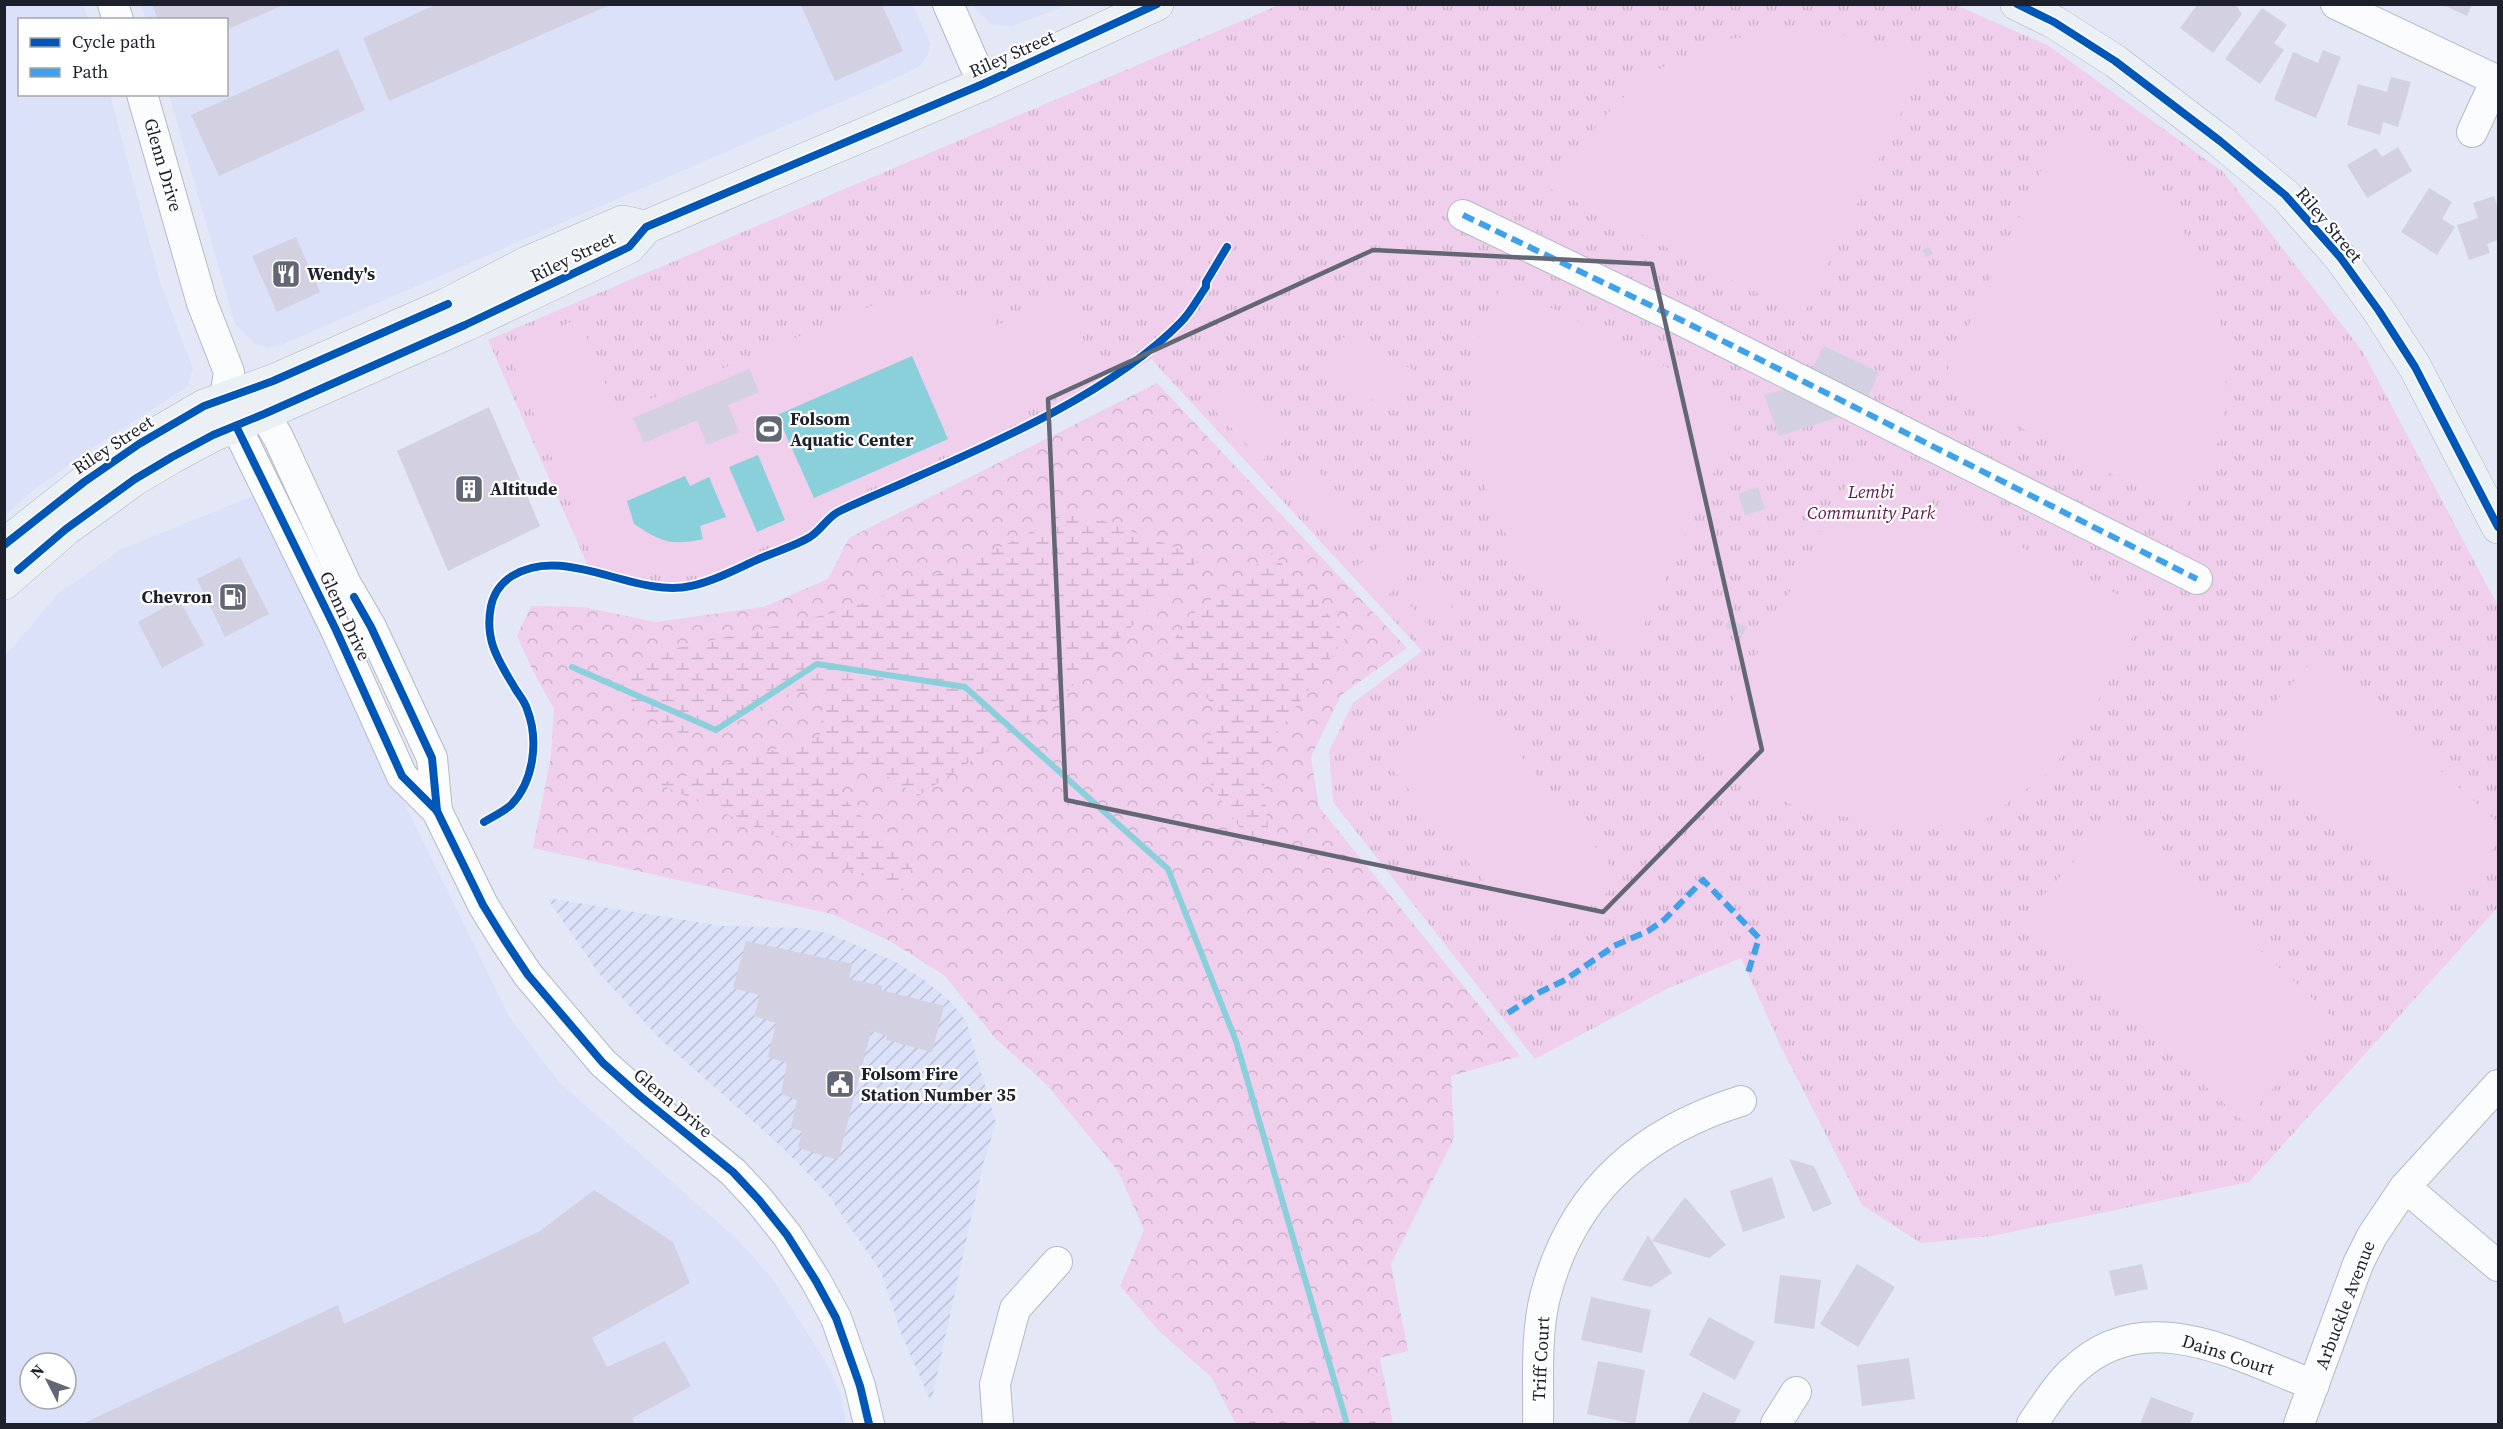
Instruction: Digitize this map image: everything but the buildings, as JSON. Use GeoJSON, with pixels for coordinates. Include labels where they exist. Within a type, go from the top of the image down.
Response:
{"type":"FeatureCollection","features":[{"type":"Feature","properties":{"kind":"main road","name":"Riley Street"},"geometry":{"type":"LineString","coordinates":[[4,545],[53,504],[139,444],[204,406],[241,400],[465,325],[586,265],[629,247],[646,227],[983,84],[1157,4]]}},
{"type":"Feature","properties":{"kind":"main road","name":"Riley Street"},"geometry":{"type":"LineString","coordinates":[[2017,4],[2059,13],[2115,61],[2159,93],[2285,195],[2340,257],[2385,320],[2415,367],[2499,527]]}},
{"type":"Feature","properties":{"kind":"main road","name":"Riley Street"},"geometry":{"type":"LineString","coordinates":[[4,583],[66,529],[135,479],[213,435],[241,400]]}},
{"type":"Feature","properties":{"kind":"street"},"geometry":{"type":"LineString","coordinates":[[948,4],[983,84]]}},
{"type":"Feature","properties":{"kind":"street"},"geometry":{"type":"LineString","coordinates":[[2336,4],[2497,81],[2472,132]]}},
{"type":"Feature","properties":{"kind":"street","name":"Glenn Drive"},"geometry":{"type":"LineString","coordinates":[[143,96],[202,303],[355,672],[402,776],[437,811],[483,905],[528,975],[565,1021],[621,1080],[733,1173],[759,1200],[787,1235],[836,1318],[860,1386],[869,1425]]}},
{"type":"Feature","properties":{"kind":"street"},"geometry":{"type":"LineString","coordinates":[[1462,215],[1683,321],[2198,579]]}},
{"type":"Feature","properties":{"kind":"street","name":"Glenn Drive"},"geometry":{"type":"LineString","coordinates":[[241,400],[278,437],[346,584],[371,627],[432,759],[437,811]]}},
{"type":"Feature","properties":{"kind":"street"},"geometry":{"type":"LineString","coordinates":[[355,672],[366,673],[375,684],[402,739],[432,759]]}},
{"type":"Feature","properties":{"kind":"street","name":"Arbuckle Avenue"},"geometry":{"type":"LineString","coordinates":[[2299,1425],[2363,1254],[2388,1209],[2405,1187],[2499,1085]]}},
{"type":"Feature","properties":{"kind":"street","name":"Triff Court"},"geometry":{"type":"LineString","coordinates":[[1538,1425],[1539,1335],[1545,1299],[1556,1263],[1571,1230],[1614,1172],[1642,1147],[1706,1112],[1741,1101]]}},
{"type":"Feature","properties":{"kind":"street"},"geometry":{"type":"LineString","coordinates":[[2405,1187],[2499,1266]]}},
{"type":"Feature","properties":{"kind":"street"},"geometry":{"type":"LineString","coordinates":[[998,1425],[995,1384],[1015,1309],[1057,1262]]}},
{"type":"Feature","properties":{"kind":"street","name":"Dains Court"},"geometry":{"type":"LineString","coordinates":[[2032,1425],[2073,1370],[2101,1350],[2134,1338],[2151,1336],[2185,1338],[2314,1384]]}},
{"type":"Feature","properties":{"kind":"street"},"geometry":{"type":"LineString","coordinates":[[1776,1425],[1796,1392]]}},
{"type":"Feature","properties":{"kind":"highlighted area"},"geometry":{"type":"Polygon","coordinates":[[[1373,250],[1652,264],[1762,750],[1603,912],[1066,800],[1048,399],[1373,250]]]}},
{"type":"Feature","properties":{"kind":"shaded area"},"geometry":{"type":"Polygon","coordinates":[[[5,4],[83,5],[89,18],[18,18],[18,96],[110,96],[161,285],[193,368],[188,386],[97,445],[31,492],[5,516],[5,4]]]}},
{"type":"Feature","properties":{"kind":"shaded area"},"geometry":{"type":"Polygon","coordinates":[[[140,5],[913,5],[930,43],[928,55],[920,66],[907,73],[281,345],[269,348],[255,344],[235,324],[169,96],[228,96],[228,18],[146,18],[140,5]]]}},
{"type":"Feature","properties":{"kind":"shaded area"},"geometry":{"type":"Polygon","coordinates":[[[972,5],[1068,5],[1012,26],[991,25],[972,5]]]}},
{"type":"Feature","properties":{"kind":"shaded area"},"geometry":{"type":"Polygon","coordinates":[[[253,496],[510,1018],[560,1083],[738,1240],[771,1277],[828,1365],[840,1393],[846,1424],[5,1424],[5,656],[59,593],[122,549],[253,496]]]}},
{"type":"Feature","properties":{"kind":"shaded area"},"geometry":{"type":"Polygon","coordinates":[[[547,898],[722,926],[800,928],[828,933],[896,962],[949,1000],[966,1021],[996,1123],[983,1164],[931,1402],[901,1333],[881,1272],[826,1192],[782,1147],[659,1038],[598,972],[547,898]]]}},
{"type":"Feature","properties":{"kind":"green space","name":"Lembi Community Park"},"geometry":{"type":"Polygon","coordinates":[[[1279,5],[1956,5],[2049,46],[2223,172],[2363,352],[2498,606],[2498,907],[2249,1182],[1992,1236],[1921,1243],[1862,1205],[1782,1049],[1741,958],[1667,989],[1535,1059],[1333,802],[1329,751],[1353,703],[1422,651],[1151,359],[1078,404],[999,445],[837,518],[819,537],[704,585],[678,590],[591,573],[488,340],[1279,5]]]}},
{"type":"Feature","properties":{"kind":"green space"},"geometry":{"type":"Polygon","coordinates":[[[1801,31],[1864,37],[1927,60],[1803,316],[1549,188],[1602,119],[1645,76],[1718,40],[1801,31]]]}},
{"type":"Feature","properties":{"kind":"green space"},"geometry":{"type":"Polygon","coordinates":[[[2061,129],[2122,162],[2173,212],[2209,275],[2227,350],[2224,430],[2183,511],[1940,386],[2061,129]]]}},
{"type":"Feature","properties":{"kind":"green space"},"geometry":{"type":"Polygon","coordinates":[[[1503,283],[1744,407],[1631,653],[1573,619],[1515,555],[1481,477],[1470,403],[1477,340],[1503,283]]]}},
{"type":"Feature","properties":{"kind":"green space","name":"Folsom Aquatic Center"},"geometry":{"type":"Polygon","coordinates":[[[946,293],[980,299],[997,325],[1064,296],[1098,371],[970,444],[809,515],[803,529],[711,572],[680,578],[596,565],[508,351],[579,318],[617,413],[893,297],[946,293]]]}},
{"type":"Feature","properties":{"kind":"green space"},"geometry":{"type":"Polygon","coordinates":[[[1343,337],[1418,372],[1398,412],[1324,377],[1343,337]]]}},
{"type":"Feature","properties":{"kind":"green space"},"geometry":{"type":"Polygon","coordinates":[[[1157,383],[1407,648],[1341,695],[1311,757],[1319,807],[1520,1056],[1451,1076],[1454,1138],[1391,1264],[1408,1351],[1380,1358],[1393,1424],[1236,1424],[1211,1377],[1159,1331],[1120,1286],[1144,1230],[1118,1171],[1046,1084],[996,1039],[945,976],[890,941],[832,914],[533,848],[551,756],[554,709],[517,636],[531,606],[583,607],[656,622],[763,607],[828,579],[849,538],[1157,383]]]}},
{"type":"Feature","properties":{"kind":"green space"},"geometry":{"type":"Polygon","coordinates":[[[1237,383],[1287,438],[1262,461],[1211,406],[1237,383]]]}},
{"type":"Feature","properties":{"kind":"green space"},"geometry":{"type":"Polygon","coordinates":[[[1856,466],[2147,609],[2101,696],[2052,770],[1978,825],[1896,827],[1793,806],[1703,756],[1856,466]]]}},
{"type":"Feature","properties":{"kind":"green space"},"geometry":{"type":"Polygon","coordinates":[[[1314,467],[1364,522],[1339,545],[1289,491],[1314,467]]]}},
{"type":"Feature","properties":{"kind":"green space"},"geometry":{"type":"Polygon","coordinates":[[[1074,510],[1201,557],[1047,711],[918,796],[859,758],[831,785],[912,868],[902,893],[659,784],[820,736],[825,683],[685,736],[603,692],[660,652],[846,610],[981,557],[1074,510]]]}},
{"type":"Feature","properties":{"kind":"green space"},"geometry":{"type":"Polygon","coordinates":[[[1388,538],[1416,569],[1402,582],[1374,551],[1388,538]]]}},
{"type":"Feature","properties":{"kind":"green space"},"geometry":{"type":"Polygon","coordinates":[[[1272,553],[1347,635],[1262,758],[1268,828],[1249,842],[1199,766],[1219,712],[1166,650],[1197,610],[1272,553]]]}},
{"type":"Feature","properties":{"kind":"green space"},"geometry":{"type":"Polygon","coordinates":[[[1367,558],[1395,589],[1381,601],[1353,570],[1367,558]]]}},
{"type":"Feature","properties":{"kind":"green space"},"geometry":{"type":"Polygon","coordinates":[[[1427,580],[1455,611],[1441,624],[1413,593],[1427,580]]]}},
{"type":"Feature","properties":{"kind":"green space"},"geometry":{"type":"Polygon","coordinates":[[[1405,600],[1434,631],[1420,643],[1392,612],[1405,600]]]}},
{"type":"Feature","properties":{"kind":"green space"},"geometry":{"type":"Polygon","coordinates":[[[2316,657],[2498,823],[2498,843],[2432,916],[2239,741],[2316,657]]]}},
{"type":"Feature","properties":{"kind":"green space"},"geometry":{"type":"Polygon","coordinates":[[[1474,698],[1622,880],[1539,948],[1390,767],[1474,698]]]}},
{"type":"Feature","properties":{"kind":"green space"},"geometry":{"type":"Polygon","coordinates":[[[2115,817],[2336,1020],[2243,1121],[2023,917],[2115,817]]]}},
{"type":"Feature","properties":{"kind":"water"},"geometry":{"type":"Polygon","coordinates":[[[912,356],[948,439],[814,498],[777,415],[912,356]]]}},
{"type":"Feature","properties":{"kind":"water"},"geometry":{"type":"Polygon","coordinates":[[[758,455],[785,520],[757,532],[729,467],[758,455]]]}},
{"type":"Feature","properties":{"kind":"water"},"geometry":{"type":"Polygon","coordinates":[[[685,476],[690,486],[709,477],[726,517],[700,526],[703,539],[683,542],[667,541],[659,539],[634,524],[627,501],[685,476]]]}},
{"type":"Feature","properties":{"kind":"waterway"},"geometry":{"type":"LineString","coordinates":[[572,667],[716,730],[817,664],[965,687],[1168,869],[1236,1041],[1347,1424]]}},
{"type":"Feature","properties":{"kind":"marked path"},"geometry":{"type":"LineString","coordinates":[[1463,215],[1683,321],[2197,579]]}},
{"type":"Feature","properties":{"kind":"marked path"},"geometry":{"type":"LineString","coordinates":[[1508,1013],[1540,992],[1565,980],[1614,946],[1648,931],[1664,920],[1703,880],[1759,938],[1747,976]]}},
{"type":"Feature","properties":{"kind":"cycle path"},"geometry":{"type":"LineString","coordinates":[[18,570],[66,529],[135,479],[213,435],[465,325],[629,247],[646,227],[983,84],[1157,4]]}},
{"type":"Feature","properties":{"kind":"cycle path"},"geometry":{"type":"LineString","coordinates":[[2017,4],[2054,22],[2115,61],[2220,141],[2285,195],[2340,257],[2379,311],[2415,367],[2498,527]]}},
{"type":"Feature","properties":{"kind":"cycle path"},"geometry":{"type":"LineString","coordinates":[[484,822],[508,808],[519,795],[532,760],[533,734],[527,709],[499,660],[491,640],[489,618],[492,601],[498,588],[508,579],[533,567],[554,565],[577,568],[647,585],[669,588],[691,586],[718,578],[798,543],[814,534],[838,512],[1018,431],[1090,392],[1123,370],[1154,347],[1185,318],[1206,287],[1206,282],[1227,247]]}},
{"type":"Feature","properties":{"kind":"cycle path"},"geometry":{"type":"LineString","coordinates":[[4,545],[84,482],[139,444],[204,406],[273,381],[448,304]]}},
{"type":"Feature","properties":{"kind":"cycle path"},"geometry":{"type":"LineString","coordinates":[[236,426],[336,630],[402,776],[437,811],[483,905],[504,939],[528,975],[603,1063],[733,1172],[787,1235],[836,1318],[860,1386],[869,1424]]}},
{"type":"Feature","properties":{"kind":"cycle path"},"geometry":{"type":"LineString","coordinates":[[354,597],[371,627],[432,758],[437,811]]}},
{"type":"Feature","properties":{"kind":"place","name":"Wendy's"},"geometry":{"type":"Point","coordinates":[286,274]}},
{"type":"Feature","properties":{"kind":"place","name":"Folsom Aquatic Center"},"geometry":{"type":"Point","coordinates":[769,429]}},
{"type":"Feature","properties":{"kind":"place","name":"Altitude"},"geometry":{"type":"Point","coordinates":[469,489]}},
{"type":"Feature","properties":{"kind":"place","name":"Chevron"},"geometry":{"type":"Point","coordinates":[233,597]}},
{"type":"Feature","properties":{"kind":"place","name":"Folsom Fire Station Number 35"},"geometry":{"type":"Point","coordinates":[840,1084]}}]}
